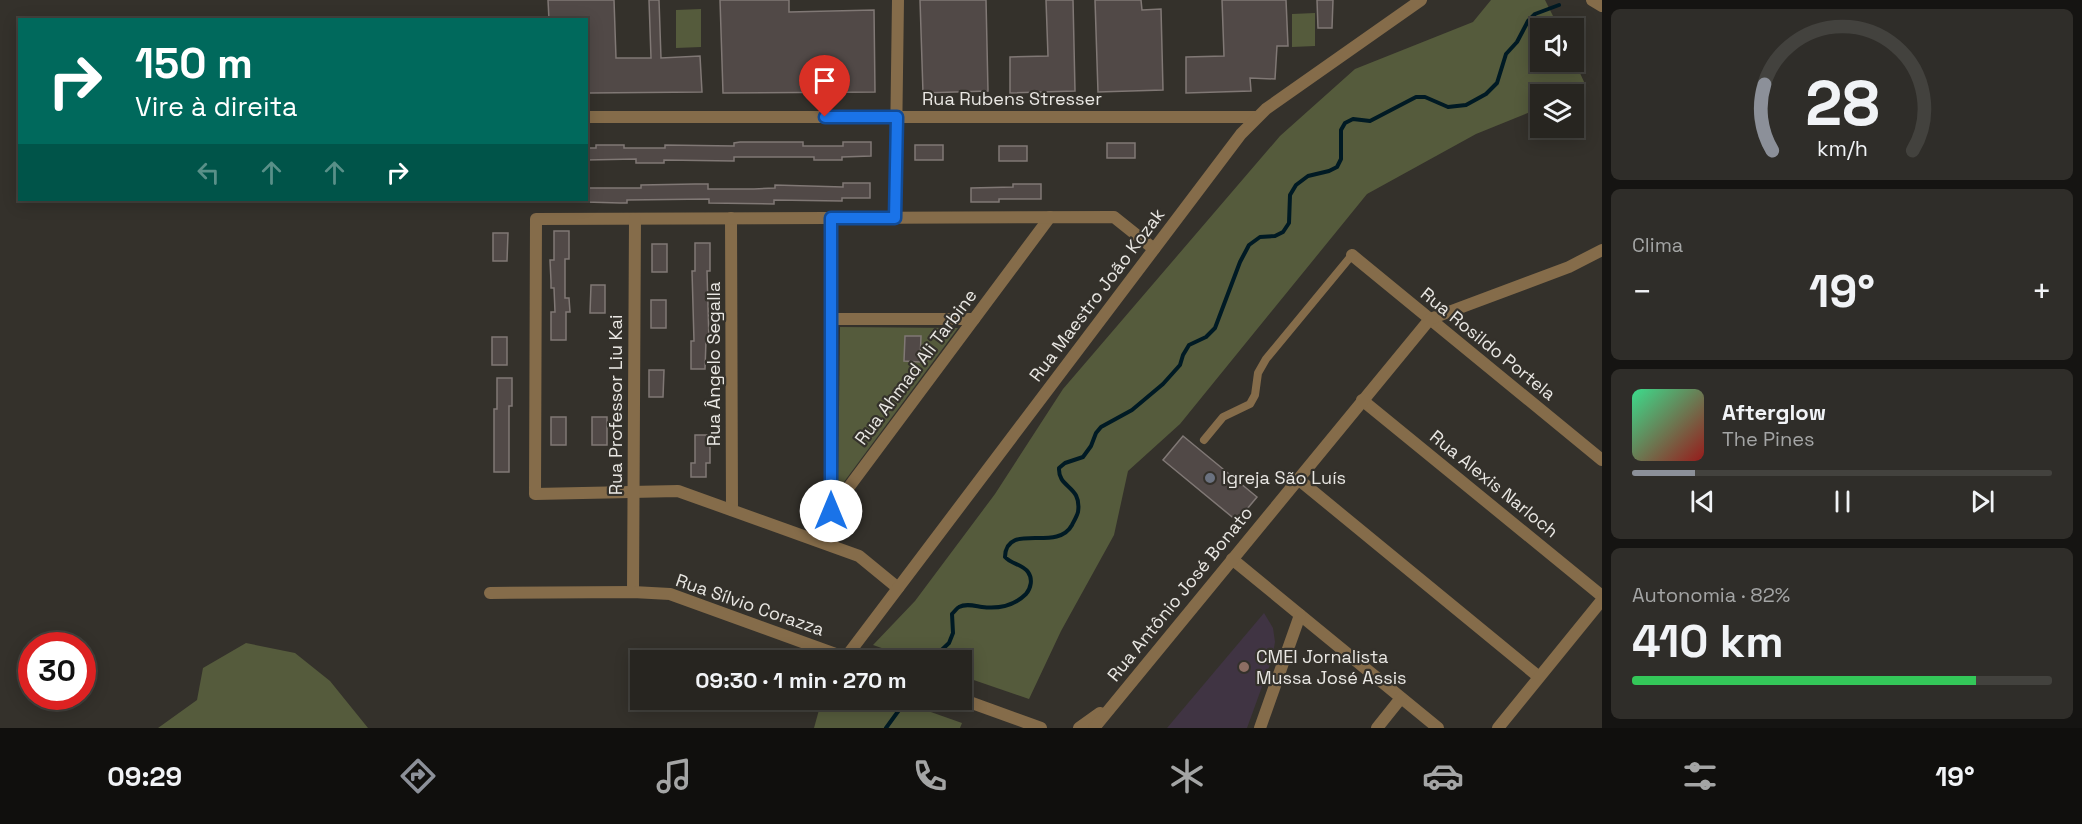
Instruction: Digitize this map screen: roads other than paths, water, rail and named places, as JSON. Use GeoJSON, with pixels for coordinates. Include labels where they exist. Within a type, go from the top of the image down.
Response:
{"type":"FeatureCollection","features":[{"type":"Feature","properties":{"kind":"street"},"geometry":{"type":"LineString","coordinates":[[895,218],[898,0]]}},
{"type":"Feature","properties":{"kind":"street","name":"Rua Maestro João Kozak"},"geometry":{"type":"LineString","coordinates":[[856,650],[898,588],[1241,134],[1257,117],[1421,0]]}},
{"type":"Feature","properties":{"kind":"street"},"geometry":{"type":"LineString","coordinates":[[1592,0],[1602,6]]}},
{"type":"Feature","properties":{"kind":"street","name":"Rua Rubens Stresser"},"geometry":{"type":"LineString","coordinates":[[588,117],[1257,117]]}},
{"type":"Feature","properties":{"kind":"street","name":"Rua Ahmad Ali Tarbine"},"geometry":{"type":"LineString","coordinates":[[810,538],[1050,217]]}},
{"type":"Feature","properties":{"kind":"street"},"geometry":{"type":"LineString","coordinates":[[898,588],[859,556],[678,491],[535,494],[536,219],[1114,217],[1154,249]]}},
{"type":"Feature","properties":{"kind":"street","name":"Rua Ângelo Segalla"},"geometry":{"type":"LineString","coordinates":[[731,218],[732,510]]}},
{"type":"Feature","properties":{"kind":"street"},"geometry":{"type":"LineString","coordinates":[[831,218],[831,511]]}},
{"type":"Feature","properties":{"kind":"street","name":"Rua Professor Liu Kai"},"geometry":{"type":"LineString","coordinates":[[633,592],[635,219]]}},
{"type":"Feature","properties":{"kind":"street","name":"Rua Antônio José Bonato"},"geometry":{"type":"LineString","coordinates":[[1094,728],[1430,319],[1569,267],[1602,250]]}},
{"type":"Feature","properties":{"kind":"street","name":"Rua Rosildo Portela"},"geometry":{"type":"LineString","coordinates":[[1352,255],[1602,460]]}},
{"type":"Feature","properties":{"kind":"street"},"geometry":{"type":"LineString","coordinates":[[831,319],[974,319]]}},
{"type":"Feature","properties":{"kind":"street","name":"Rua Alexis Narloch"},"geometry":{"type":"LineString","coordinates":[[1362,400],[1602,598]]}},
{"type":"Feature","properties":{"kind":"street"},"geometry":{"type":"LineString","coordinates":[[1298,479],[1539,677]]}},
{"type":"Feature","properties":{"kind":"street"},"geometry":{"type":"LineString","coordinates":[[1232,559],[1438,728]]}},
{"type":"Feature","properties":{"kind":"street","name":"Rua Sílvio Corazza"},"geometry":{"type":"LineString","coordinates":[[489,593],[633,592],[677,596],[825,650]]}},
{"type":"Feature","properties":{"kind":"street"},"geometry":{"type":"LineString","coordinates":[[1498,728],[1602,598]]}},
{"type":"Feature","properties":{"kind":"street"},"geometry":{"type":"LineString","coordinates":[[1260,728],[1300,615]]}},
{"type":"Feature","properties":{"kind":"street"},"geometry":{"type":"LineString","coordinates":[[1377,728],[1401,698]]}},
{"type":"Feature","properties":{"kind":"street","name":"Rua Antônio José Bonato"},"geometry":{"type":"LineString","coordinates":[[1079,728],[1115,702]]}},
{"type":"Feature","properties":{"kind":"street"},"geometry":{"type":"LineString","coordinates":[[972,703],[1041,728]]}},
{"type":"Feature","properties":{"kind":"lane"},"geometry":{"type":"LineString","coordinates":[[1204,440],[1224,417],[1250,404],[1255,395],[1258,373],[1266,359],[1352,255]]}},
{"type":"Feature","properties":{"kind":"waterway"},"geometry":{"type":"LineString","coordinates":[[942,650],[949,643],[953,633],[952,614],[958,607],[968,605],[1000,607],[1011,604],[1026,594],[1031,583],[1030,575],[1023,567],[1005,557],[1008,546],[1014,541],[1023,538],[1055,537],[1065,533],[1072,525],[1078,512],[1077,497],[1062,480],[1059,468],[1065,463],[1083,457],[1101,427],[1132,410],[1163,384],[1180,365],[1189,345],[1206,337],[1215,328],[1240,262],[1249,245],[1260,237],[1275,236],[1283,232],[1289,223],[1290,195],[1296,185],[1308,176],[1337,167],[1341,159],[1341,130],[1345,123],[1353,119],[1370,121],[1416,97],[1425,97],[1448,107],[1466,105],[1486,94],[1497,83],[1506,54],[1517,42],[1528,21],[1535,14],[1559,5]]}},
{"type":"Feature","properties":{"kind":"waterway"},"geometry":{"type":"LineString","coordinates":[[886,728],[899,710]]}},
{"type":"Feature","properties":{"kind":"place","name":"Igreja São Luís"},"geometry":{"type":"Point","coordinates":[1210,478]}},
{"type":"Feature","properties":{"kind":"place","name":"CMEI Jornalista Mussa José Assis"},"geometry":{"type":"Point","coordinates":[1244,667]}}]}
